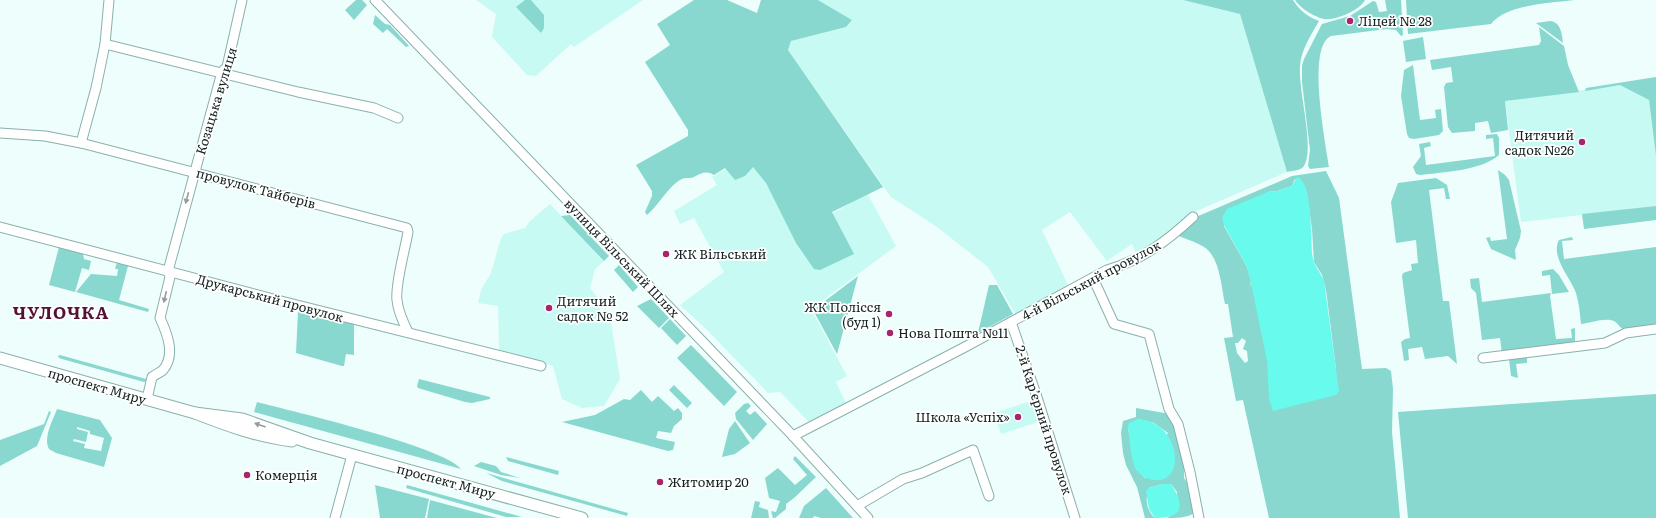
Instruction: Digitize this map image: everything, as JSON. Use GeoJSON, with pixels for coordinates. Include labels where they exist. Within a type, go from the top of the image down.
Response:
{"type":"FeatureCollection","features":[{"type":"Feature","properties":{"kind":"main road","name":"проспект Миру"},"geometry":{"type":"LineString","coordinates":[[0,358],[195,413],[242,419],[310,443],[582,518]]}},
{"type":"Feature","properties":{"kind":"street"},"geometry":{"type":"LineString","coordinates":[[81,143],[96,88],[105,44],[110,0]]}},
{"type":"Feature","properties":{"kind":"street","name":"Козацька вулиця"},"geometry":{"type":"LineString","coordinates":[[147,399],[152,377],[164,369],[170,350],[166,331],[160,318],[170,277],[168,271],[222,72],[227,67],[242,0]]}},
{"type":"Feature","properties":{"kind":"street","name":"вулиця Вільський Шлях"},"geometry":{"type":"LineString","coordinates":[[375,0],[793,436],[868,518]]}},
{"type":"Feature","properties":{"kind":"street"},"geometry":{"type":"LineString","coordinates":[[105,44],[298,92],[374,108],[398,118]]}},
{"type":"Feature","properties":{"kind":"street","name":"провулок Тайберів"},"geometry":{"type":"LineString","coordinates":[[0,133],[44,136],[81,143],[406,228],[408,232],[396,293],[398,308],[408,332]]}},
{"type":"Feature","properties":{"kind":"street","name":"4-й Вільський провулок"},"geometry":{"type":"LineString","coordinates":[[793,436],[1107,270],[1122,266],[1168,240],[1193,217]]}},
{"type":"Feature","properties":{"kind":"street","name":"Друкарський провулок"},"geometry":{"type":"LineString","coordinates":[[0,227],[541,366]]}},
{"type":"Feature","properties":{"kind":"street"},"geometry":{"type":"LineString","coordinates":[[1093,278],[1114,324],[1149,334],[1169,409],[1178,424],[1190,472],[1199,518]]}},
{"type":"Feature","properties":{"kind":"street","name":"2-й Карʼєрний провулок"},"geometry":{"type":"LineString","coordinates":[[1011,322],[1075,518]]}},
{"type":"Feature","properties":{"kind":"street"},"geometry":{"type":"LineString","coordinates":[[1483,358],[1605,343],[1626,333],[1656,329]]}},
{"type":"Feature","properties":{"kind":"street"},"geometry":{"type":"LineString","coordinates":[[857,506],[903,479],[922,473],[973,450],[989,496]]}},
{"type":"Feature","properties":{"kind":"street"},"geometry":{"type":"LineString","coordinates":[[335,518],[352,455]]}},
{"type":"Feature","properties":{"kind":"shaded area"},"geometry":{"type":"Polygon","coordinates":[[[356,0],[362,0],[367,5],[354,20],[345,10],[356,0]]]}},
{"type":"Feature","properties":{"kind":"shaded area"},"geometry":{"type":"Polygon","coordinates":[[[476,0],[643,0],[574,47],[571,44],[536,76],[527,75],[492,37],[496,14],[476,0]]]}},
{"type":"Feature","properties":{"kind":"shaded area"},"geometry":{"type":"Polygon","coordinates":[[[525,0],[531,0],[544,15],[544,28],[541,33],[516,7],[525,0]]]}},
{"type":"Feature","properties":{"kind":"shaded area"},"geometry":{"type":"Polygon","coordinates":[[[694,0],[727,0],[757,13],[761,0],[818,0],[852,20],[846,27],[791,41],[788,50],[883,187],[832,212],[854,254],[820,270],[814,269],[796,243],[766,183],[753,167],[745,176],[735,180],[725,168],[714,175],[704,173],[692,178],[682,179],[668,190],[647,215],[645,212],[652,196],[652,191],[636,165],[688,136],[688,130],[645,62],[670,45],[657,24],[694,0]]]}},
{"type":"Feature","properties":{"kind":"shaded area"},"geometry":{"type":"Polygon","coordinates":[[[818,0],[1183,0],[1240,14],[1287,172],[1192,213],[1167,234],[1137,255],[1132,244],[1107,261],[1070,212],[1042,230],[1068,285],[1016,315],[988,267],[937,227],[891,197],[788,50],[791,41],[846,27],[852,20],[818,0]]]}},
{"type":"Feature","properties":{"kind":"shaded area"},"geometry":{"type":"Polygon","coordinates":[[[1183,0],[1293,0],[1304,13],[1319,21],[1304,48],[1300,66],[1301,90],[1308,146],[1307,157],[1303,167],[1287,172],[1240,14],[1183,0]]]}},
{"type":"Feature","properties":{"kind":"shaded area"},"geometry":{"type":"Polygon","coordinates":[[[1295,0],[1365,0],[1353,11],[1347,14],[1340,17],[1324,19],[1304,9],[1295,0]]]}},
{"type":"Feature","properties":{"kind":"shaded area"},"geometry":{"type":"Polygon","coordinates":[[[1385,0],[1401,0],[1403,35],[1401,36],[1396,30],[1387,29],[1331,36],[1324,44],[1320,58],[1319,76],[1322,118],[1329,167],[1310,169],[1308,166],[1310,150],[1302,82],[1302,66],[1304,59],[1322,24],[1350,16],[1373,1],[1376,2],[1379,12],[1387,11],[1385,0]]]}},
{"type":"Feature","properties":{"kind":"shaded area"},"geometry":{"type":"Polygon","coordinates":[[[1406,0],[1575,0],[1518,8],[1498,17],[1491,24],[1408,34],[1406,0]]]}},
{"type":"Feature","properties":{"kind":"shaded area"},"geometry":{"type":"Polygon","coordinates":[[[375,15],[385,24],[390,25],[409,46],[406,47],[387,29],[383,33],[373,24],[375,15]]]}},
{"type":"Feature","properties":{"kind":"shaded area"},"geometry":{"type":"Polygon","coordinates":[[[1550,21],[1559,26],[1563,43],[1536,23],[1550,21]]]}},
{"type":"Feature","properties":{"kind":"shaded area"},"geometry":{"type":"Polygon","coordinates":[[[1539,27],[1564,46],[1568,65],[1579,92],[1505,101],[1508,130],[1491,133],[1488,121],[1475,123],[1475,131],[1452,133],[1448,127],[1444,87],[1446,83],[1453,82],[1451,67],[1432,70],[1430,60],[1539,45],[1541,41],[1539,27]]]}},
{"type":"Feature","properties":{"kind":"shaded area"},"geometry":{"type":"Polygon","coordinates":[[[1423,37],[1426,59],[1406,62],[1403,41],[1423,37]]]}},
{"type":"Feature","properties":{"kind":"shaded area"},"geometry":{"type":"Polygon","coordinates":[[[1413,65],[1420,120],[1436,118],[1435,110],[1441,109],[1443,131],[1439,135],[1414,139],[1409,138],[1407,134],[1401,96],[1404,70],[1413,65]]]}},
{"type":"Feature","properties":{"kind":"shaded area"},"geometry":{"type":"Polygon","coordinates":[[[1656,77],[1656,156],[1649,100],[1620,85],[1585,91],[1586,88],[1656,77]]]}},
{"type":"Feature","properties":{"kind":"shaded area","name":"Дитячий садок №26"},"geometry":{"type":"Polygon","coordinates":[[[1620,85],[1649,100],[1656,156],[1656,206],[1521,222],[1505,101],[1620,85]]]}},
{"type":"Feature","properties":{"kind":"shaded area"},"geometry":{"type":"Polygon","coordinates":[[[1497,134],[1499,138],[1499,155],[1491,160],[1472,168],[1450,172],[1420,175],[1416,174],[1413,167],[1421,156],[1419,144],[1430,142],[1431,146],[1424,148],[1426,165],[1495,156],[1493,138],[1486,139],[1486,135],[1497,134]]]}},
{"type":"Feature","properties":{"kind":"shaded area"},"geometry":{"type":"Polygon","coordinates":[[[750,155],[809,260],[832,214],[867,193],[896,246],[811,309],[847,376],[836,382],[846,403],[809,422],[780,392],[768,393],[706,329],[680,305],[724,272],[694,218],[680,224],[674,211],[717,185],[712,177],[750,155]]]}},
{"type":"Feature","properties":{"kind":"shaded area"},"geometry":{"type":"Polygon","coordinates":[[[1498,170],[1509,180],[1521,231],[1515,250],[1516,260],[1491,249],[1486,238],[1490,237],[1491,241],[1507,239],[1498,170]]]}},
{"type":"Feature","properties":{"kind":"shaded area"},"geometry":{"type":"Polygon","coordinates":[[[1326,171],[1339,198],[1362,369],[1386,368],[1391,371],[1393,389],[1392,432],[1400,518],[1269,518],[1243,400],[1236,401],[1224,338],[1233,337],[1228,304],[1225,304],[1217,265],[1204,247],[1175,234],[1196,217],[1292,176],[1326,171]],[[1295,179],[1292,186],[1277,191],[1268,192],[1224,226],[1247,267],[1251,281],[1249,290],[1251,283],[1336,369],[1326,290],[1322,275],[1314,262],[1312,229],[1307,194],[1304,185],[1295,179]],[[1242,338],[1238,343],[1235,343],[1237,353],[1245,363],[1248,361],[1247,351],[1243,349],[1246,341],[1242,338]]]}},
{"type":"Feature","properties":{"kind":"shaded area"},"geometry":{"type":"Polygon","coordinates":[[[1297,177],[1302,181],[1309,201],[1313,259],[1324,281],[1339,391],[1336,395],[1273,411],[1269,399],[1267,361],[1247,267],[1224,225],[1222,218],[1227,209],[1268,192],[1277,191],[1292,186],[1297,177]]]}},
{"type":"Feature","properties":{"kind":"shaded area"},"geometry":{"type":"Polygon","coordinates":[[[1436,178],[1447,185],[1450,199],[1446,199],[1444,188],[1429,190],[1443,301],[1449,301],[1457,364],[1448,356],[1425,359],[1422,347],[1408,349],[1409,360],[1404,361],[1401,342],[1410,338],[1402,276],[1403,273],[1412,270],[1411,264],[1418,263],[1416,240],[1396,243],[1391,202],[1398,183],[1436,178]]]}},
{"type":"Feature","properties":{"kind":"shaded area","name":"Дитячий садок № 52"},"geometry":{"type":"Polygon","coordinates":[[[550,204],[604,261],[595,269],[590,288],[600,301],[600,311],[610,316],[620,379],[604,406],[582,408],[562,399],[553,366],[499,350],[498,306],[478,303],[481,290],[491,273],[501,238],[504,234],[525,228],[530,221],[550,204]]]}},
{"type":"Feature","properties":{"kind":"shaded area"},"geometry":{"type":"Polygon","coordinates":[[[1656,206],[1656,220],[1584,229],[1582,214],[1656,206]]]}},
{"type":"Feature","properties":{"kind":"shaded area"},"geometry":{"type":"Polygon","coordinates":[[[570,215],[609,256],[604,261],[561,216],[570,215]]]}},
{"type":"Feature","properties":{"kind":"shaded area"},"geometry":{"type":"Polygon","coordinates":[[[1572,237],[1573,240],[1562,241],[1564,259],[1656,247],[1656,327],[1627,331],[1611,320],[1581,324],[1576,293],[1562,267],[1557,253],[1559,240],[1572,237]]]}},
{"type":"Feature","properties":{"kind":"shaded area"},"geometry":{"type":"Polygon","coordinates":[[[59,247],[83,254],[84,259],[91,261],[89,270],[82,268],[75,292],[49,285],[59,247]]]}},
{"type":"Feature","properties":{"kind":"shaded area"},"geometry":{"type":"Polygon","coordinates":[[[117,262],[128,266],[119,300],[149,309],[148,312],[76,292],[91,274],[117,276],[118,269],[115,269],[117,262]]]}},
{"type":"Feature","properties":{"kind":"shaded area"},"geometry":{"type":"Polygon","coordinates":[[[619,265],[638,287],[633,292],[614,270],[619,265]]]}},
{"type":"Feature","properties":{"kind":"shaded area"},"geometry":{"type":"Polygon","coordinates":[[[1553,269],[1559,275],[1569,292],[1552,294],[1550,275],[1542,276],[1542,271],[1553,269]]]}},
{"type":"Feature","properties":{"kind":"shaded area"},"geometry":{"type":"Polygon","coordinates":[[[858,276],[837,354],[813,310],[858,276]]]}},
{"type":"Feature","properties":{"kind":"shaded area"},"geometry":{"type":"Polygon","coordinates":[[[1479,278],[1482,302],[1551,293],[1550,296],[1556,339],[1572,338],[1571,329],[1575,328],[1575,343],[1502,354],[1500,338],[1482,340],[1476,293],[1471,288],[1470,279],[1479,278]]]}},
{"type":"Feature","properties":{"kind":"shaded area"},"geometry":{"type":"Polygon","coordinates":[[[989,285],[997,285],[1013,314],[978,333],[989,285]]]}},
{"type":"Feature","properties":{"kind":"shaded area"},"geometry":{"type":"Polygon","coordinates":[[[651,299],[669,318],[659,328],[637,306],[651,299]]]}},
{"type":"Feature","properties":{"kind":"shaded area"},"geometry":{"type":"Polygon","coordinates":[[[298,312],[354,324],[354,355],[346,354],[344,366],[296,353],[298,312]]]}},
{"type":"Feature","properties":{"kind":"shaded area"},"geometry":{"type":"Polygon","coordinates":[[[670,319],[686,336],[677,345],[661,328],[670,319]]]}},
{"type":"Feature","properties":{"kind":"shaded area"},"geometry":{"type":"Polygon","coordinates":[[[691,345],[737,392],[724,406],[677,358],[691,345]]]}},
{"type":"Feature","properties":{"kind":"shaded area"},"geometry":{"type":"Polygon","coordinates":[[[60,355],[146,379],[147,381],[144,382],[62,359],[58,356],[60,355]]]}},
{"type":"Feature","properties":{"kind":"shaded area"},"geometry":{"type":"Polygon","coordinates":[[[1527,357],[1527,363],[1516,364],[1518,378],[1511,376],[1509,359],[1527,357]]]}},
{"type":"Feature","properties":{"kind":"shaded area"},"geometry":{"type":"Polygon","coordinates":[[[419,379],[490,397],[490,399],[472,403],[465,402],[418,388],[417,386],[419,379]]]}},
{"type":"Feature","properties":{"kind":"shaded area"},"geometry":{"type":"Polygon","coordinates":[[[674,385],[692,403],[687,408],[669,390],[674,385]]]}},
{"type":"Feature","properties":{"kind":"shaded area"},"geometry":{"type":"Polygon","coordinates":[[[641,390],[652,402],[658,396],[674,411],[678,408],[682,413],[682,419],[674,426],[671,433],[658,431],[656,438],[675,442],[673,450],[668,451],[562,422],[595,415],[624,399],[630,400],[641,390]]]}},
{"type":"Feature","properties":{"kind":"shaded area"},"geometry":{"type":"Polygon","coordinates":[[[1656,394],[1656,518],[1408,518],[1398,412],[1656,394]]]}},
{"type":"Feature","properties":{"kind":"shaded area","name":"Школа «Успіх»"},"geometry":{"type":"Polygon","coordinates":[[[1034,400],[1041,421],[1001,434],[994,413],[1034,400]]]}},
{"type":"Feature","properties":{"kind":"shaded area"},"geometry":{"type":"Polygon","coordinates":[[[257,402],[332,421],[398,441],[449,460],[461,469],[254,412],[257,402]]]}},
{"type":"Feature","properties":{"kind":"shaded area"},"geometry":{"type":"Polygon","coordinates":[[[748,403],[751,406],[746,411],[750,415],[755,411],[767,424],[753,440],[736,419],[735,413],[744,404],[748,403]]]}},
{"type":"Feature","properties":{"kind":"shaded area"},"geometry":{"type":"Polygon","coordinates":[[[1136,408],[1170,414],[1184,460],[1184,478],[1188,484],[1194,513],[1191,515],[1167,518],[1178,511],[1177,492],[1171,484],[1162,484],[1149,488],[1147,504],[1155,518],[1145,518],[1137,487],[1126,465],[1121,433],[1123,421],[1136,417],[1136,408]],[[1138,419],[1128,428],[1136,469],[1145,478],[1168,433],[1154,423],[1138,419]]]}},
{"type":"Feature","properties":{"kind":"shaded area"},"geometry":{"type":"Polygon","coordinates":[[[57,409],[100,420],[112,438],[104,467],[56,453],[49,449],[47,444],[48,434],[57,409]],[[77,427],[77,429],[88,432],[86,442],[74,439],[73,441],[85,444],[84,448],[101,451],[104,438],[90,434],[90,431],[77,427]]]}},
{"type":"Feature","properties":{"kind":"shaded area"},"geometry":{"type":"Polygon","coordinates":[[[49,411],[51,412],[37,446],[0,466],[0,440],[44,424],[49,411]]]}},
{"type":"Feature","properties":{"kind":"shaded area"},"geometry":{"type":"Polygon","coordinates":[[[1138,419],[1153,423],[1164,431],[1172,442],[1175,454],[1175,466],[1170,475],[1162,480],[1144,477],[1138,472],[1134,465],[1128,428],[1129,423],[1138,419]]]}},
{"type":"Feature","properties":{"kind":"shaded area"},"geometry":{"type":"Polygon","coordinates":[[[735,421],[750,443],[735,454],[722,457],[729,429],[735,421]]]}},
{"type":"Feature","properties":{"kind":"shaded area"},"geometry":{"type":"Polygon","coordinates":[[[795,456],[816,477],[786,504],[786,509],[773,518],[771,511],[776,512],[780,501],[769,498],[765,478],[778,468],[795,485],[807,475],[793,459],[795,456]]]}},
{"type":"Feature","properties":{"kind":"shaded area"},"geometry":{"type":"Polygon","coordinates":[[[506,457],[559,471],[558,475],[508,461],[506,457]]]}},
{"type":"Feature","properties":{"kind":"shaded area"},"geometry":{"type":"Polygon","coordinates":[[[481,462],[496,466],[501,472],[520,478],[501,475],[474,466],[481,462]]]}},
{"type":"Feature","properties":{"kind":"shaded area"},"geometry":{"type":"Polygon","coordinates":[[[486,473],[628,513],[627,516],[502,481],[486,473]]]}},
{"type":"Feature","properties":{"kind":"shaded area"},"geometry":{"type":"Polygon","coordinates":[[[1162,484],[1171,484],[1176,492],[1180,504],[1179,509],[1172,516],[1155,518],[1149,509],[1146,491],[1149,488],[1162,484]]]}},
{"type":"Feature","properties":{"kind":"shaded area"},"geometry":{"type":"Polygon","coordinates":[[[375,485],[429,499],[425,518],[380,518],[375,485]]]}},
{"type":"Feature","properties":{"kind":"shaded area"},"geometry":{"type":"Polygon","coordinates":[[[407,485],[522,517],[506,517],[406,488],[407,485]]]}},
{"type":"Feature","properties":{"kind":"shaded area"},"geometry":{"type":"Polygon","coordinates":[[[826,488],[853,518],[821,518],[814,516],[813,518],[799,518],[804,506],[826,488]]]}},
{"type":"Feature","properties":{"kind":"shaded area"},"geometry":{"type":"Polygon","coordinates":[[[430,500],[497,518],[427,518],[430,500]]]}},
{"type":"Feature","properties":{"kind":"shaded area"},"geometry":{"type":"Polygon","coordinates":[[[755,501],[760,502],[759,507],[768,510],[769,518],[751,518],[755,501]]]}},
{"type":"Feature","properties":{"kind":"place","name":"Ліцей № 28"},"geometry":{"type":"Point","coordinates":[1350,21]}},
{"type":"Feature","properties":{"kind":"place","name":"Дитячий садок №26"},"geometry":{"type":"Point","coordinates":[1582,142]}},
{"type":"Feature","properties":{"kind":"place","name":"ЖК Вільський"},"geometry":{"type":"Point","coordinates":[666,254]}},
{"type":"Feature","properties":{"kind":"place","name":"Дитячий садок № 52"},"geometry":{"type":"Point","coordinates":[549,308]}},
{"type":"Feature","properties":{"kind":"place","name":"ЖК Полісся (буд 1)"},"geometry":{"type":"Point","coordinates":[889,314]}},
{"type":"Feature","properties":{"kind":"place","name":"Нова Пошта №11"},"geometry":{"type":"Point","coordinates":[890,333]}},
{"type":"Feature","properties":{"kind":"place","name":"Школа «Успіх»"},"geometry":{"type":"Point","coordinates":[1018,417]}},
{"type":"Feature","properties":{"kind":"place","name":"Комерція"},"geometry":{"type":"Point","coordinates":[247,475]}},
{"type":"Feature","properties":{"kind":"place","name":"Житомир 20"},"geometry":{"type":"Point","coordinates":[660,482]}},
{"type":"Feature","properties":{"kind":"district","name":"ЧУЛОЧКА"},"geometry":{"type":"Point","coordinates":[61,313]}}]}
